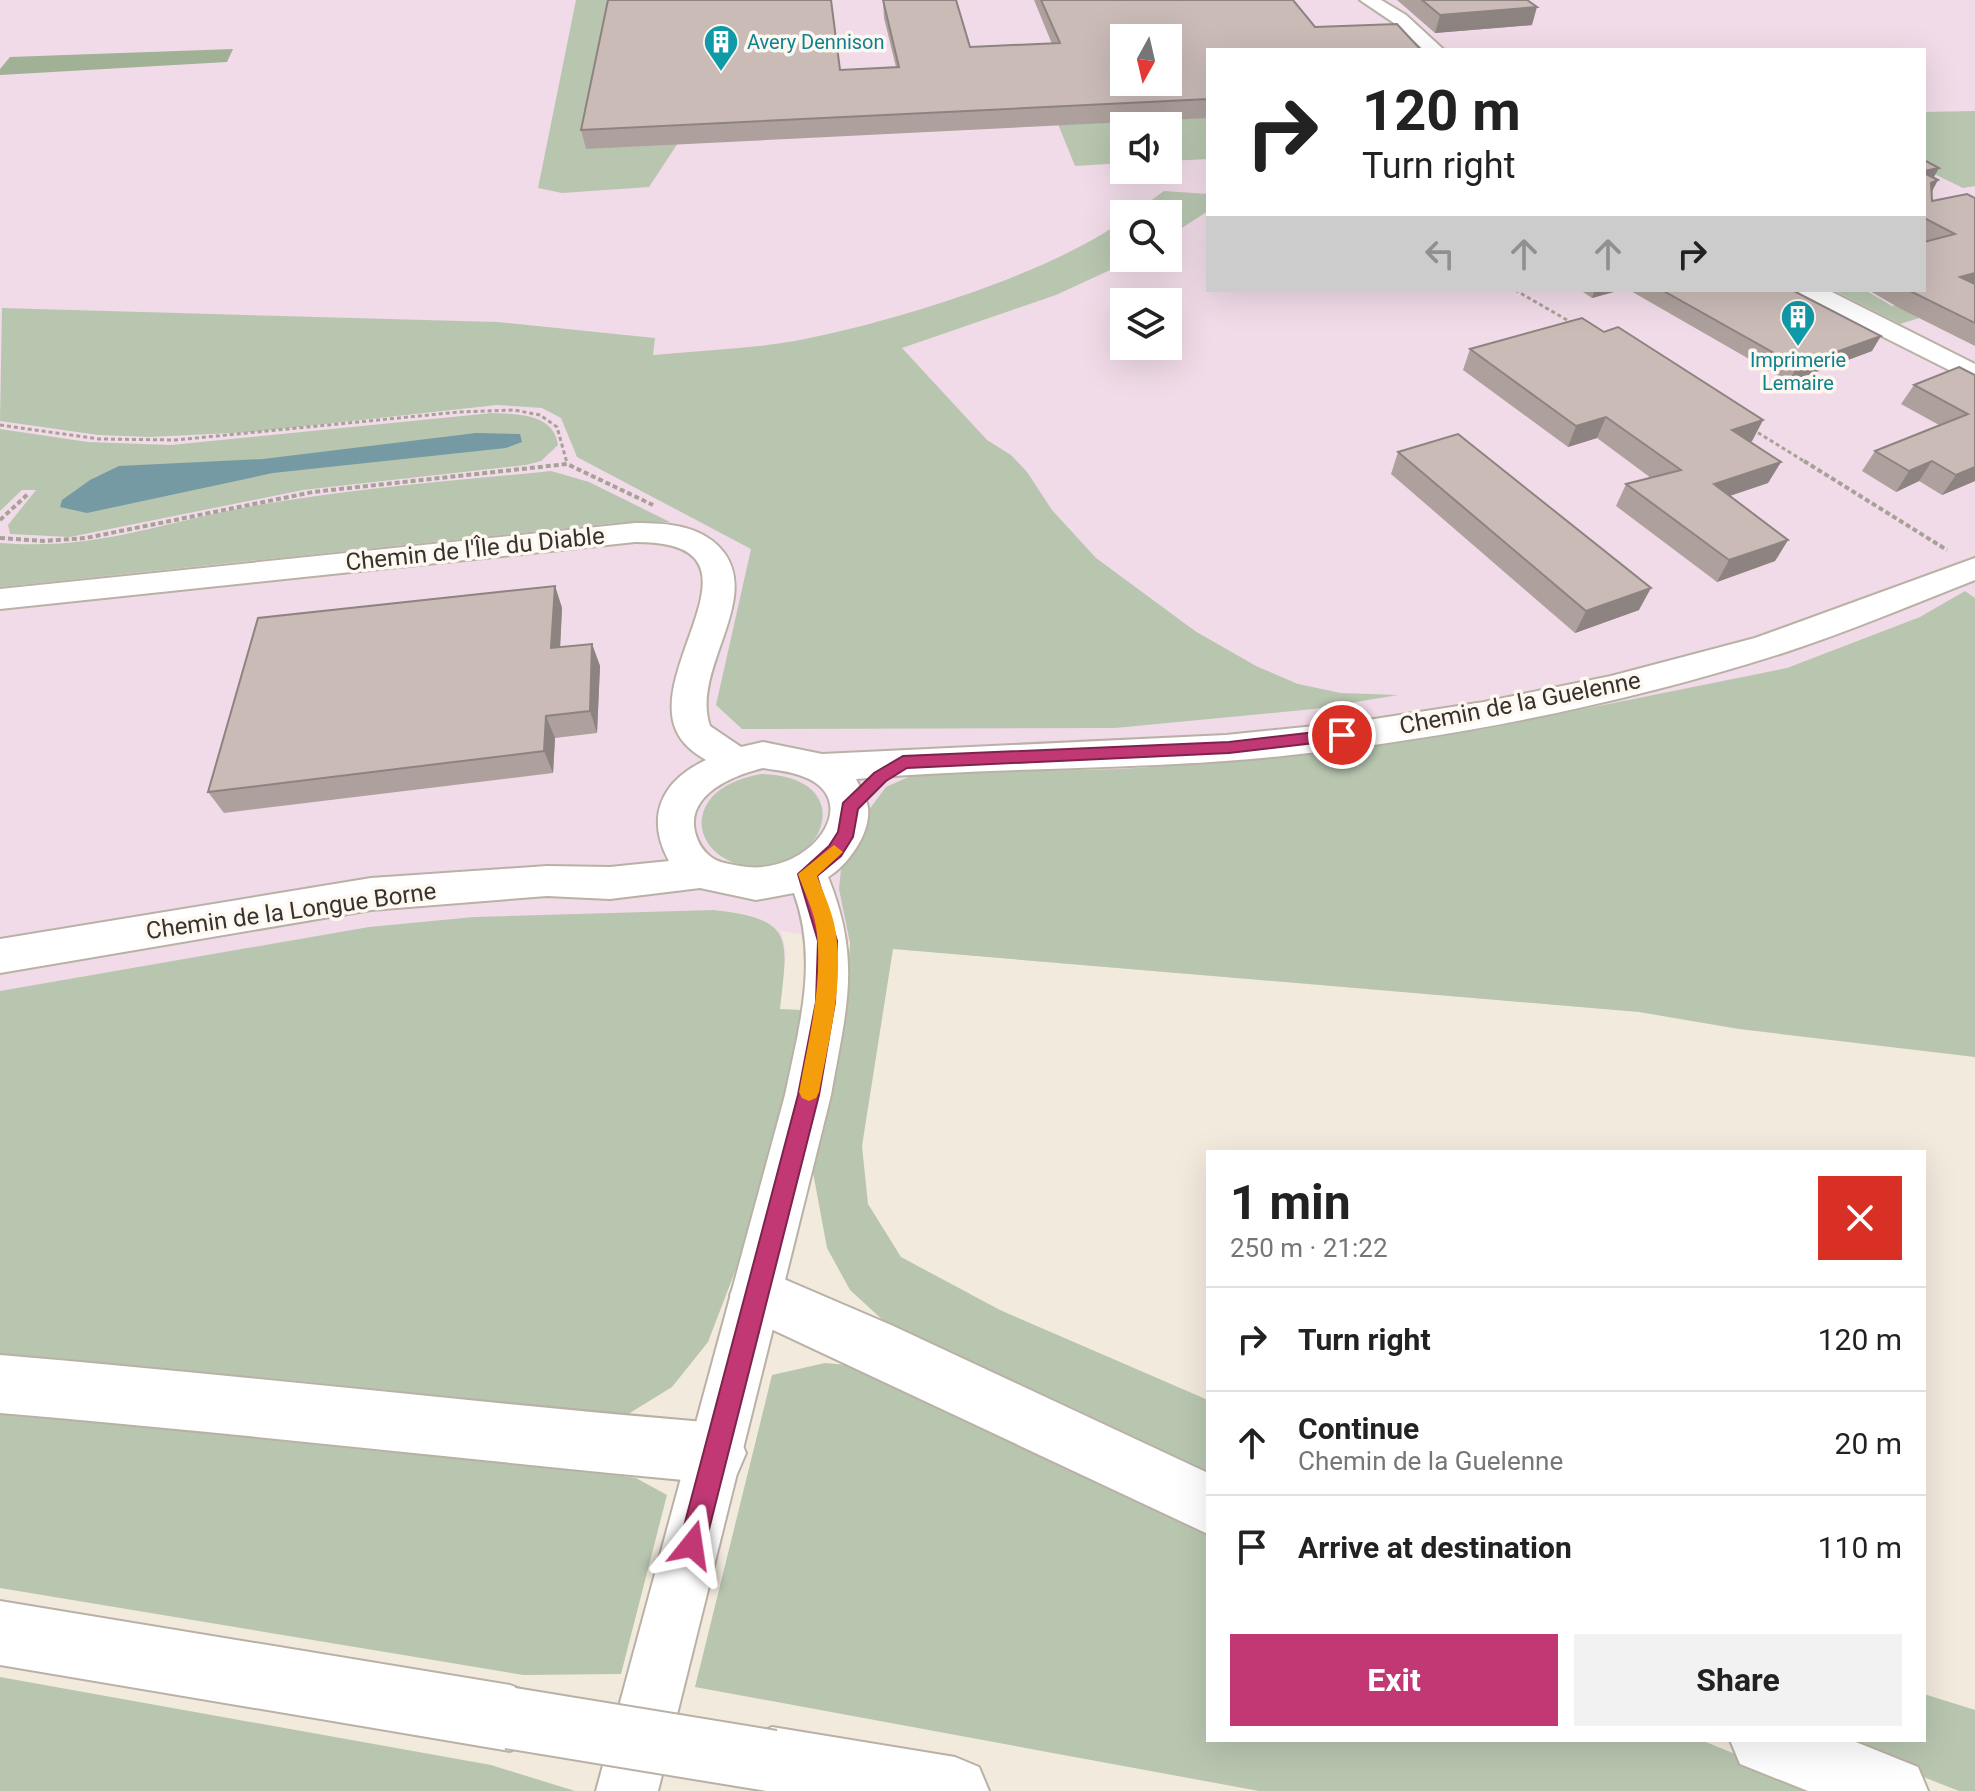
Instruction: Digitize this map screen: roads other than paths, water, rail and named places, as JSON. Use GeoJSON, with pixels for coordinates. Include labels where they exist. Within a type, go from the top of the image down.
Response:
{"type":"FeatureCollection","features":[{"type":"Feature","properties":{"kind":"highway"},"geometry":{"type":"LineString","coordinates":[[758,1295],[870,1342],[1206,1503]]}},
{"type":"Feature","properties":{"kind":"highway"},"geometry":{"type":"LineString","coordinates":[[0,1384],[224,1403],[431,1428],[716,1453]]}},
{"type":"Feature","properties":{"kind":"highway"},"geometry":{"type":"LineString","coordinates":[[0,1633],[955,1791]]}},
{"type":"Feature","properties":{"kind":"highway"},"geometry":{"type":"LineString","coordinates":[[1769,1742],[1894,1791]]}},
{"type":"Feature","properties":{"kind":"street"},"geometry":{"type":"LineString","coordinates":[[1369,0],[1400,19],[1433,48]]}},
{"type":"Feature","properties":{"kind":"street"},"geometry":{"type":"LineString","coordinates":[[1813,292],[1975,375]]}},
{"type":"Feature","properties":{"kind":"street","name":"Chemin de l'Île du Diable"},"geometry":{"type":"LineString","coordinates":[[0,599],[649,532],[692,540],[710,551],[717,562],[721,585],[693,688],[689,718],[694,731],[734,760]]}},
{"type":"Feature","properties":{"kind":"street","name":"Chemin de la Guelenne"},"geometry":{"type":"LineString","coordinates":[[821,767],[1229,747],[1318,738],[1500,711],[1586,694],[1740,654],[1839,621],[1962,560]]}},
{"type":"Feature","properties":{"kind":"street"},"geometry":{"type":"LineString","coordinates":[[763,755],[791,756],[821,767],[837,778],[847,795],[847,832],[835,851],[807,874],[759,885],[729,882],[703,872],[684,856],[675,828],[676,812],[688,791],[708,773],[734,760],[763,755]]}},
{"type":"Feature","properties":{"kind":"street"},"geometry":{"type":"LineString","coordinates":[[849,807],[880,777],[903,762]]}},
{"type":"Feature","properties":{"kind":"street","name":"Chemin de la Longue Borne"},"geometry":{"type":"LineString","coordinates":[[583,881],[634,864],[661,846],[675,828]]}},
{"type":"Feature","properties":{"kind":"street","name":"Chemin de la Longue Borne"},"geometry":{"type":"LineString","coordinates":[[0,956],[371,894],[583,881],[610,883],[703,872]]}},
{"type":"Feature","properties":{"kind":"street"},"geometry":{"type":"LineString","coordinates":[[627,1791],[808,1095],[825,1002],[828,941],[807,874]]}},
{"type":"Feature","properties":{"kind":"water"},"geometry":{"type":"Polygon","coordinates":[[[476,433],[520,434],[522,442],[506,448],[273,473],[87,513],[60,507],[62,500],[90,480],[119,466],[263,459],[476,433]]]}},
{"type":"Feature","properties":{"kind":"place","name":"Avery Dennison"},"geometry":{"type":"Point","coordinates":[721,73]}},
{"type":"Feature","properties":{"kind":"place","name":"Imprimerie Lemaire"},"geometry":{"type":"Point","coordinates":[1798,348]}}]}
